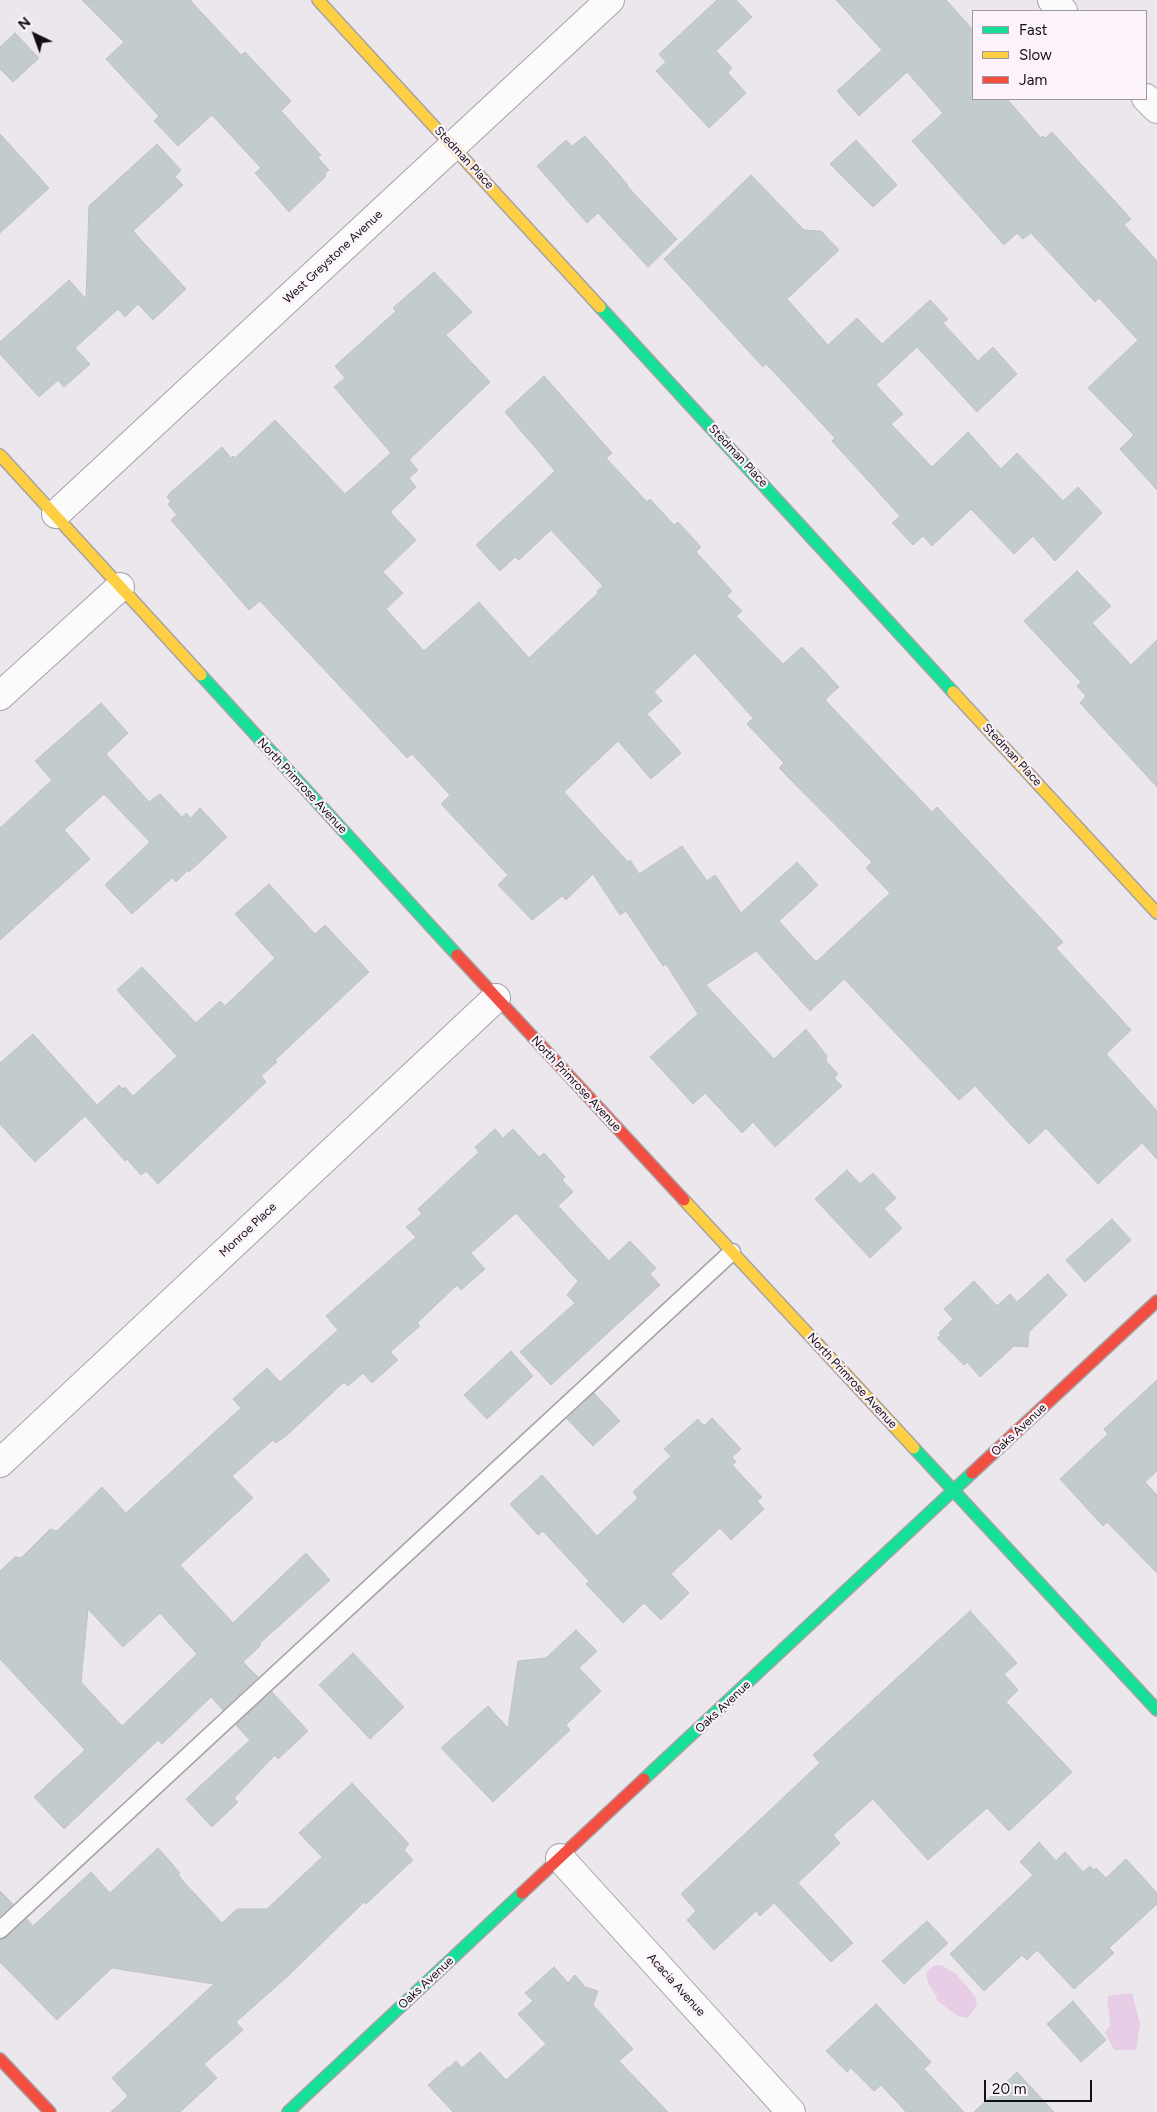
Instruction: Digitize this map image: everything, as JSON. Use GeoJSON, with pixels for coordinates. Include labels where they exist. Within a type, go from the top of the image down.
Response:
{"type":"FeatureCollection","features":[{"type":"Feature","properties":{"kind":"street","name":"Stedman Place"},"geometry":{"type":"LineString","coordinates":[[318,0],[1157,913]]}},
{"type":"Feature","properties":{"kind":"street","name":"West Greystone Avenue"},"geometry":{"type":"LineString","coordinates":[[56,514],[610,0]]}},
{"type":"Feature","properties":{"kind":"street"},"geometry":{"type":"LineString","coordinates":[[1052,0],[1062,10]]}},
{"type":"Feature","properties":{"kind":"street"},"geometry":{"type":"LineString","coordinates":[[1147,99],[1157,109]]}},
{"type":"Feature","properties":{"kind":"street","name":"North Primrose Avenue"},"geometry":{"type":"LineString","coordinates":[[0,455],[56,514],[120,587],[496,998],[1157,1710]]}},
{"type":"Feature","properties":{"kind":"street"},"geometry":{"type":"LineString","coordinates":[[0,696],[120,587]]}},
{"type":"Feature","properties":{"kind":"street","name":"Monroe Place"},"geometry":{"type":"LineString","coordinates":[[0,1463],[496,998]]}},
{"type":"Feature","properties":{"kind":"street","name":"Oaks Avenue"},"geometry":{"type":"LineString","coordinates":[[288,2112],[1157,1302]]}},
{"type":"Feature","properties":{"kind":"street","name":"Acacia Avenue"},"geometry":{"type":"LineString","coordinates":[[560,1858],[791,2112]]}},
{"type":"Feature","properties":{"kind":"street"},"geometry":{"type":"LineString","coordinates":[[0,2059],[50,2112]]}},
{"type":"Feature","properties":{"kind":"lane"},"geometry":{"type":"LineString","coordinates":[[0,1930],[732,1252]]}},
{"type":"Feature","properties":{"kind":"shaded area"},"geometry":{"type":"Polygon","coordinates":[[[935,1965],[941,1965],[955,1973],[975,1996],[977,2005],[968,2018],[958,2016],[936,2000],[937,1997],[928,1983],[926,1975],[928,1970],[935,1965]]]}},
{"type":"Feature","properties":{"kind":"shaded area"},"geometry":{"type":"Polygon","coordinates":[[[1132,1993],[1140,2024],[1136,2050],[1114,2050],[1105,2032],[1110,2026],[1109,2010],[1107,2007],[1108,1996],[1132,1993]]]}},
{"type":"Feature","properties":{"kind":"building"},"geometry":{"type":"Polygon","coordinates":[[[82,0],[190,0],[241,55],[245,52],[291,101],[281,111],[321,155],[318,158],[329,170],[325,174],[326,176],[289,212],[255,173],[261,168],[212,115],[178,146],[154,121],[159,116],[106,59],[124,42],[82,0]]]}},
{"type":"Feature","properties":{"kind":"building"},"geometry":{"type":"Polygon","coordinates":[[[717,0],[736,0],[752,17],[716,51],[732,68],[728,73],[746,93],[709,128],[656,71],[666,62],[659,54],[717,0]]]}},
{"type":"Feature","properties":{"kind":"building"},"geometry":{"type":"Polygon","coordinates":[[[836,0],[946,0],[972,29],[972,100],[1008,100],[1041,138],[1043,136],[1045,138],[1052,132],[1131,219],[1124,225],[1157,261],[1157,490],[1120,449],[1134,435],[1088,388],[1138,340],[1099,298],[1095,302],[1031,233],[1023,239],[1017,233],[1004,245],[912,141],[943,113],[907,72],[859,116],[837,91],[882,50],[836,0]]]}},
{"type":"Feature","properties":{"kind":"building"},"geometry":{"type":"Polygon","coordinates":[[[15,33],[39,58],[13,82],[0,69],[0,47],[15,33]]]}},
{"type":"Feature","properties":{"kind":"building"},"geometry":{"type":"Polygon","coordinates":[[[0,134],[49,188],[0,233],[0,134]]]}},
{"type":"Feature","properties":{"kind":"building"},"geometry":{"type":"Polygon","coordinates":[[[585,136],[627,186],[677,239],[648,267],[598,213],[587,223],[537,166],[566,140],[572,146],[585,136]]]}},
{"type":"Feature","properties":{"kind":"building"},"geometry":{"type":"Polygon","coordinates":[[[856,140],[897,185],[873,207],[830,164],[856,140]]]}},
{"type":"Feature","properties":{"kind":"building"},"geometry":{"type":"Polygon","coordinates":[[[157,144],[181,170],[175,177],[183,185],[133,231],[186,289],[153,320],[138,304],[125,317],[118,309],[75,348],[90,364],[64,387],[58,380],[39,397],[0,354],[0,342],[69,280],[86,299],[89,206],[157,144]]]}},
{"type":"Feature","properties":{"kind":"building"},"geometry":{"type":"Polygon","coordinates":[[[751,175],[804,230],[821,231],[839,250],[787,299],[828,345],[857,318],[882,344],[930,300],[948,319],[943,323],[978,361],[993,347],[1017,374],[977,412],[917,347],[876,385],[903,414],[891,424],[932,467],[968,432],[1001,469],[1017,453],[1063,501],[1078,487],[1102,513],[1055,561],[1033,536],[1014,554],[971,509],[932,546],[923,536],[913,545],[892,523],[900,516],[832,441],[835,438],[766,364],[763,367],[664,259],[751,175]]]}},
{"type":"Feature","properties":{"kind":"building"},"geometry":{"type":"Polygon","coordinates":[[[434,272],[472,312],[446,335],[490,382],[409,460],[418,470],[409,478],[416,487],[390,512],[416,540],[383,572],[403,593],[386,609],[424,651],[479,602],[529,658],[598,593],[597,591],[603,586],[551,530],[519,560],[515,557],[500,571],[476,545],[555,471],[505,412],[544,376],[612,453],[606,458],[647,502],[650,499],[674,525],[678,522],[701,547],[696,552],[732,591],[727,596],[742,611],[736,616],[783,664],[802,647],[839,687],[825,700],[932,812],[937,807],[1063,942],[1056,948],[1131,1030],[1106,1054],[1157,1111],[1157,1159],[1142,1143],[1098,1184],[1046,1128],[1029,1144],[975,1086],[959,1100],[844,979],[810,1011],[756,951],[706,985],[774,1059],[806,1029],[827,1056],[826,1061],[838,1074],[834,1078],[842,1086],[775,1147],[753,1122],[742,1133],[705,1093],[693,1104],[650,1057],[698,1014],[666,964],[663,966],[626,911],[620,915],[593,874],[566,900],[562,896],[532,920],[498,885],[508,875],[441,804],[450,795],[412,754],[407,758],[260,601],[249,610],[171,520],[177,515],[168,504],[171,502],[167,497],[170,493],[222,447],[231,458],[233,456],[235,458],[275,420],[345,494],[391,453],[334,387],[345,378],[335,366],[396,311],[393,308],[434,272]],[[695,653],[654,692],[662,701],[647,714],[681,753],[651,779],[618,741],[564,792],[628,862],[630,860],[639,874],[682,846],[707,881],[715,875],[741,913],[797,862],[818,885],[779,921],[816,962],[890,893],[866,868],[872,862],[779,768],[784,763],[747,724],[753,718],[695,653]]]}},
{"type":"Feature","properties":{"kind":"building"},"geometry":{"type":"Polygon","coordinates":[[[1077,571],[1111,606],[1092,623],[1131,665],[1157,640],[1157,787],[1080,703],[1086,696],[1077,686],[1081,682],[1024,621],[1077,571]]]}},
{"type":"Feature","properties":{"kind":"building"},"geometry":{"type":"Polygon","coordinates":[[[101,703],[128,733],[106,754],[149,802],[160,794],[182,817],[186,813],[191,818],[200,808],[227,837],[189,872],[188,870],[176,882],[172,878],[132,914],[105,885],[150,842],[104,794],[64,830],[90,859],[0,940],[0,828],[52,780],[35,761],[101,703]]]}},
{"type":"Feature","properties":{"kind":"building"},"geometry":{"type":"Polygon","coordinates":[[[269,884],[315,934],[325,925],[369,972],[275,1060],[277,1062],[261,1076],[266,1082],[158,1184],[146,1171],[141,1175],[127,1159],[125,1161],[85,1116],[35,1162],[0,1124],[0,1063],[33,1034],[97,1105],[95,1107],[119,1085],[123,1089],[125,1087],[133,1096],[177,1056],[117,990],[142,967],[196,1023],[220,1001],[225,1006],[275,958],[235,914],[269,884]]]}},
{"type":"Feature","properties":{"kind":"building"},"geometry":{"type":"Polygon","coordinates":[[[495,1129],[503,1138],[513,1129],[539,1157],[544,1153],[565,1177],[562,1180],[573,1192],[558,1206],[609,1261],[630,1241],[656,1268],[650,1274],[660,1285],[551,1385],[520,1352],[575,1303],[567,1295],[578,1281],[516,1213],[471,1253],[485,1269],[461,1290],[457,1285],[417,1323],[420,1326],[390,1352],[398,1360],[372,1383],[363,1373],[348,1386],[344,1382],[286,1436],[276,1443],[273,1440],[232,1476],[253,1498],[180,1565],[233,1623],[306,1553],[330,1580],[259,1644],[261,1645],[243,1662],[258,1677],[223,1710],[211,1697],[162,1744],[158,1740],[64,1829],[34,1797],[85,1750],[0,1659],[0,1571],[15,1557],[21,1558],[50,1529],[57,1531],[102,1487],[126,1513],[241,1408],[233,1399],[267,1368],[280,1382],[338,1330],[326,1316],[416,1237],[406,1227],[422,1214],[418,1209],[479,1152],[475,1147],[495,1129]],[[88,1609],[81,1682],[122,1726],[197,1654],[160,1613],[123,1647],[88,1609]]]}},
{"type":"Feature","properties":{"kind":"building"},"geometry":{"type":"Polygon","coordinates":[[[847,1170],[860,1184],[873,1173],[896,1198],[884,1209],[902,1228],[870,1258],[815,1199],[847,1170]]]}},
{"type":"Feature","properties":{"kind":"building"},"geometry":{"type":"Polygon","coordinates":[[[1112,1219],[1131,1240],[1085,1282],[1066,1260],[1112,1219]]]}},
{"type":"Feature","properties":{"kind":"building"},"geometry":{"type":"Polygon","coordinates":[[[1048,1274],[1067,1295],[1029,1332],[1028,1347],[1014,1346],[980,1377],[967,1362],[964,1365],[937,1338],[941,1335],[939,1333],[953,1319],[944,1309],[974,1281],[997,1306],[1010,1294],[1017,1302],[1048,1274]]]}},
{"type":"Feature","properties":{"kind":"building"},"geometry":{"type":"Polygon","coordinates":[[[511,1351],[533,1376],[487,1419],[464,1395],[511,1351]]]}},
{"type":"Feature","properties":{"kind":"building"},"geometry":{"type":"Polygon","coordinates":[[[1157,1380],[1157,1471],[1145,1482],[1157,1495],[1157,1573],[1107,1522],[1103,1526],[1060,1479],[1108,1434],[1104,1429],[1157,1380]]]}},
{"type":"Feature","properties":{"kind":"building"},"geometry":{"type":"Polygon","coordinates":[[[594,1393],[620,1421],[593,1446],[567,1419],[594,1393]]]}},
{"type":"Feature","properties":{"kind":"building"},"geometry":{"type":"Polygon","coordinates":[[[712,1418],[741,1449],[732,1457],[736,1462],[732,1465],[762,1497],[757,1501],[764,1509],[731,1540],[720,1528],[671,1574],[689,1593],[661,1620],[644,1603],[623,1623],[586,1584],[589,1581],[543,1531],[538,1535],[510,1504],[542,1475],[597,1536],[638,1498],[633,1492],[671,1456],[664,1449],[698,1419],[704,1426],[712,1418]]]}},
{"type":"Feature","properties":{"kind":"building"},"geometry":{"type":"Polygon","coordinates":[[[970,1611],[1017,1663],[1004,1674],[1018,1690],[1006,1702],[1072,1772],[1009,1831],[987,1808],[928,1860],[873,1799],[833,1835],[840,1843],[798,1883],[853,1943],[831,1962],[774,1903],[760,1916],[756,1911],[714,1950],[687,1920],[696,1911],[681,1894],[820,1763],[813,1755],[970,1611]]]}},
{"type":"Feature","properties":{"kind":"building"},"geometry":{"type":"Polygon","coordinates":[[[576,1630],[597,1651],[579,1668],[601,1691],[566,1725],[570,1730],[493,1802],[441,1748],[488,1706],[508,1728],[518,1661],[546,1658],[576,1630]]]}},
{"type":"Feature","properties":{"kind":"building"},"geometry":{"type":"Polygon","coordinates":[[[353,1653],[404,1707],[370,1739],[319,1685],[353,1653]]]}},
{"type":"Feature","properties":{"kind":"building"},"geometry":{"type":"Polygon","coordinates":[[[272,1692],[308,1731],[278,1759],[275,1755],[234,1798],[238,1802],[212,1827],[186,1799],[250,1740],[236,1725],[272,1692]]]}},
{"type":"Feature","properties":{"kind":"building"},"geometry":{"type":"Polygon","coordinates":[[[352,1783],[409,1844],[404,1850],[413,1860],[366,1904],[364,1902],[288,1976],[236,2022],[243,2030],[204,2064],[217,2078],[180,2112],[111,2112],[128,2096],[112,2078],[214,1984],[112,1968],[57,2020],[0,1962],[0,1940],[7,1937],[27,1919],[33,1926],[91,1872],[110,1893],[158,1848],[180,1873],[178,1874],[182,1880],[222,1923],[237,1909],[267,1909],[322,1857],[299,1833],[352,1783]]]}},
{"type":"Feature","properties":{"kind":"building"},"geometry":{"type":"Polygon","coordinates":[[[1039,1842],[1056,1861],[1065,1852],[1083,1872],[1090,1866],[1094,1870],[1096,1868],[1106,1878],[1126,1859],[1157,1893],[1157,1904],[1109,1948],[1114,1953],[1074,1989],[1037,1950],[1027,1960],[1022,1955],[984,1991],[950,1954],[1033,1875],[1020,1862],[1039,1842]]]}},
{"type":"Feature","properties":{"kind":"building"},"geometry":{"type":"Polygon","coordinates":[[[0,1891],[13,1904],[0,1916],[0,1891]]]}},
{"type":"Feature","properties":{"kind":"building"},"geometry":{"type":"Polygon","coordinates":[[[927,1921],[948,1943],[904,1984],[882,1961],[927,1921]]]}},
{"type":"Feature","properties":{"kind":"building"},"geometry":{"type":"Polygon","coordinates":[[[554,1967],[568,1983],[575,1975],[585,1987],[598,1991],[593,2005],[633,2049],[619,2061],[668,2112],[453,2112],[428,2085],[456,2061],[462,2068],[480,2052],[506,2080],[546,2044],[518,2014],[533,2001],[525,1993],[554,1967]]]}},
{"type":"Feature","properties":{"kind":"building"},"geometry":{"type":"Polygon","coordinates":[[[1073,2001],[1106,2040],[1081,2062],[1047,2024],[1073,2001]]]}},
{"type":"Feature","properties":{"kind":"building"},"geometry":{"type":"Polygon","coordinates":[[[876,2004],[931,2062],[924,2069],[964,2112],[906,2112],[881,2085],[874,2091],[851,2068],[847,2072],[826,2051],[876,2004]]]}},
{"type":"Feature","properties":{"kind":"building"},"geometry":{"type":"Polygon","coordinates":[[[1017,2072],[1054,2112],[974,2112],[1017,2072]]]}},
{"type":"Feature","properties":{"kind":"traffic: fast"},"geometry":{"type":"LineString","coordinates":[[600,307],[953,692]]}},
{"type":"Feature","properties":{"kind":"traffic: fast"},"geometry":{"type":"LineString","coordinates":[[201,675],[457,955]]}},
{"type":"Feature","properties":{"kind":"traffic: fast"},"geometry":{"type":"LineString","coordinates":[[914,1448],[1157,1710]]}},
{"type":"Feature","properties":{"kind":"traffic: fast"},"geometry":{"type":"LineString","coordinates":[[644,1779],[972,1473]]}},
{"type":"Feature","properties":{"kind":"traffic: fast"},"geometry":{"type":"LineString","coordinates":[[288,2112],[522,1893]]}},
{"type":"Feature","properties":{"kind":"traffic: slow"},"geometry":{"type":"LineString","coordinates":[[318,0],[600,307]]}},
{"type":"Feature","properties":{"kind":"traffic: slow"},"geometry":{"type":"LineString","coordinates":[[0,455],[201,675]]}},
{"type":"Feature","properties":{"kind":"traffic: slow"},"geometry":{"type":"LineString","coordinates":[[953,692],[1157,913]]}},
{"type":"Feature","properties":{"kind":"traffic: slow"},"geometry":{"type":"LineString","coordinates":[[684,1200],[914,1448]]}},
{"type":"Feature","properties":{"kind":"traffic: jam"},"geometry":{"type":"LineString","coordinates":[[457,955],[684,1200]]}},
{"type":"Feature","properties":{"kind":"traffic: jam"},"geometry":{"type":"LineString","coordinates":[[972,1473],[1157,1301]]}},
{"type":"Feature","properties":{"kind":"traffic: jam"},"geometry":{"type":"LineString","coordinates":[[522,1893],[644,1779]]}},
{"type":"Feature","properties":{"kind":"traffic: jam"},"geometry":{"type":"LineString","coordinates":[[0,2059],[50,2112]]}}]}
